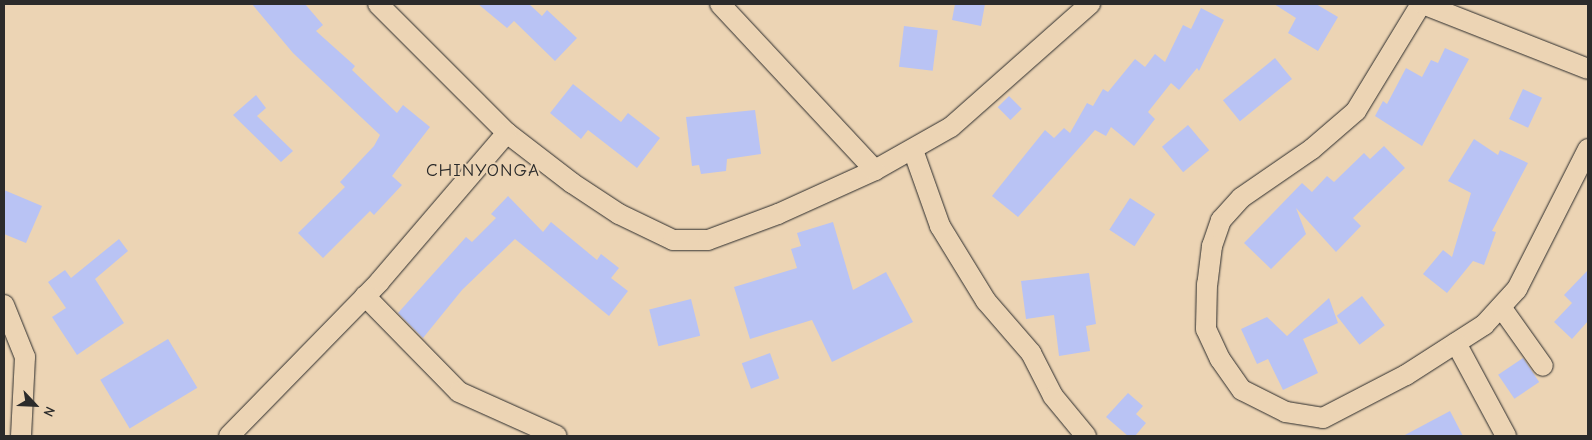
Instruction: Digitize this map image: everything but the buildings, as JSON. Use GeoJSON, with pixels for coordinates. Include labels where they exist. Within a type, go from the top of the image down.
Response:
{"type":"FeatureCollection","features":[{"type":"Feature","properties":{"kind":"street"},"geometry":{"type":"LineString","coordinates":[[378,4],[507,133],[572,184],[619,214],[673,240],[708,240],[778,214],[875,170],[913,150],[951,127],[1090,4]]}},
{"type":"Feature","properties":{"kind":"street"},"geometry":{"type":"LineString","coordinates":[[720,4],[875,170]]}},
{"type":"Feature","properties":{"kind":"street"},"geometry":{"type":"LineString","coordinates":[[1588,69],[1428,5],[1356,111],[1312,149],[1241,198],[1222,220],[1212,246],[1206,284],[1206,329],[1220,359],[1242,390],[1286,412],[1323,418],[1364,399],[1484,325],[1501,307],[1517,289],[1588,149]]}},
{"type":"Feature","properties":{"kind":"street"},"geometry":{"type":"LineString","coordinates":[[229,436],[365,296],[507,133]]}},
{"type":"Feature","properties":{"kind":"street"},"geometry":{"type":"LineString","coordinates":[[913,150],[940,226],[986,301],[1031,353],[1053,396],[1086,436]]}},
{"type":"Feature","properties":{"kind":"street"},"geometry":{"type":"LineString","coordinates":[[365,296],[459,392],[556,436]]}},
{"type":"Feature","properties":{"kind":"street"},"geometry":{"type":"LineString","coordinates":[[4,305],[25,357],[21,436]]}},
{"type":"Feature","properties":{"kind":"street"},"geometry":{"type":"LineString","coordinates":[[1501,307],[1542,366]]}},
{"type":"Feature","properties":{"kind":"street"},"geometry":{"type":"LineString","coordinates":[[1456,343],[1506,436]]}},
{"type":"Feature","properties":{"kind":"district","name":"CHINYONGA"},"geometry":{"type":"Point","coordinates":[483,171]}}]}
